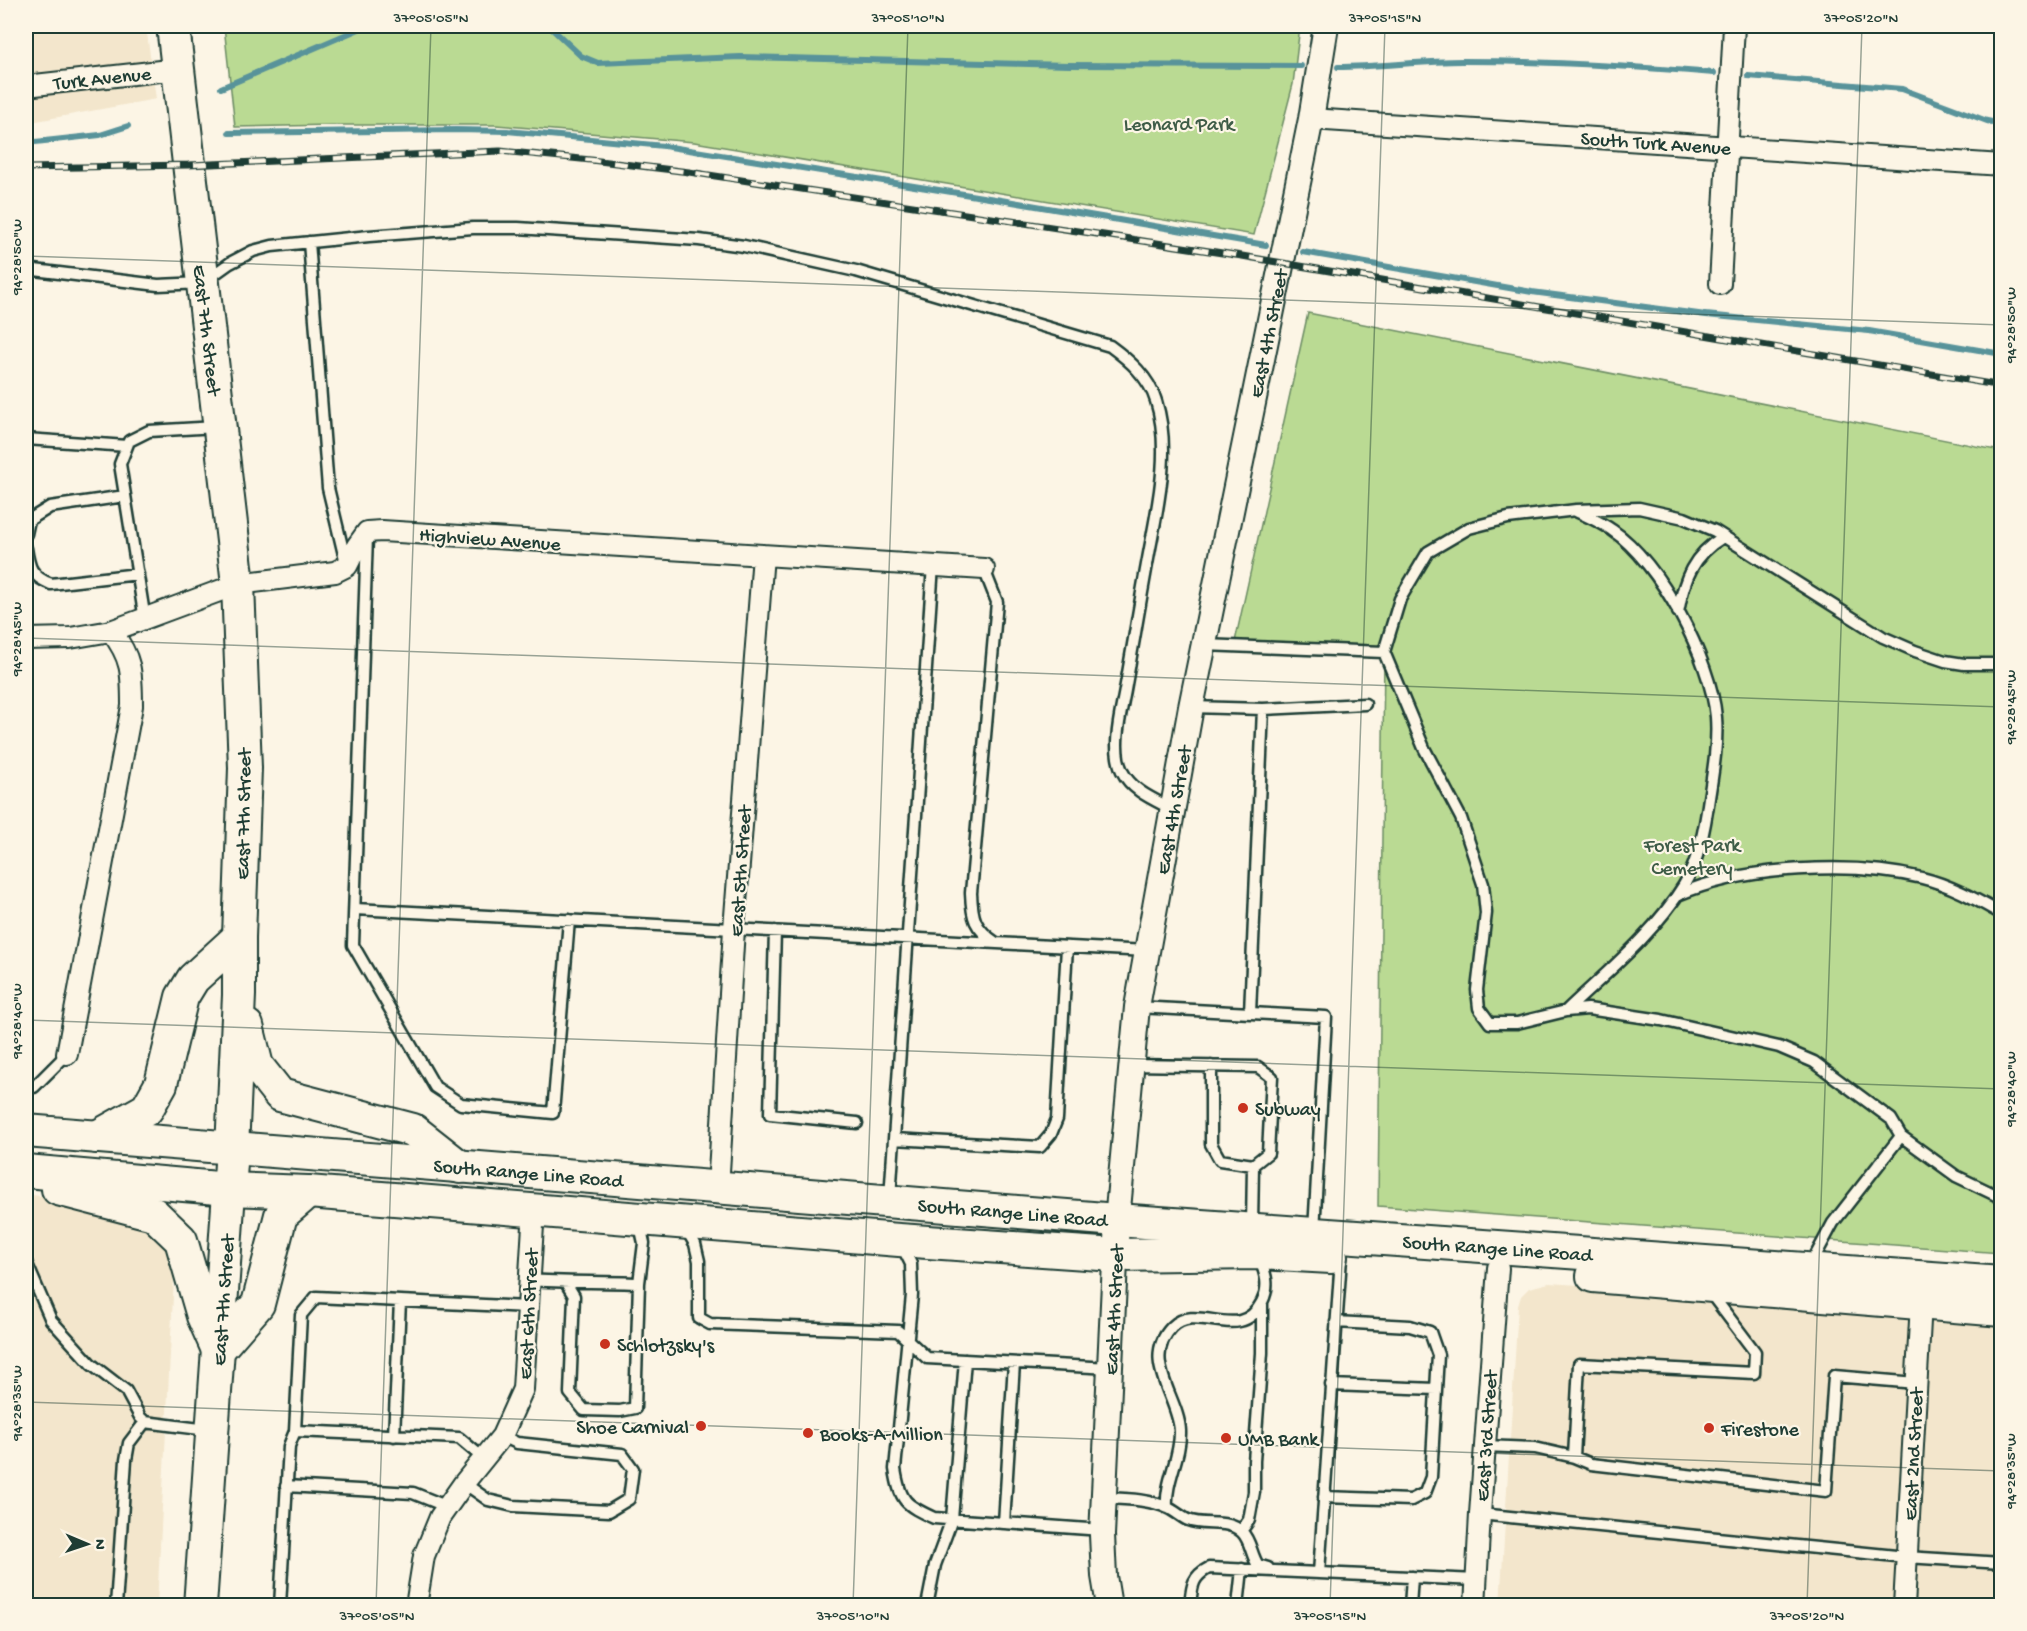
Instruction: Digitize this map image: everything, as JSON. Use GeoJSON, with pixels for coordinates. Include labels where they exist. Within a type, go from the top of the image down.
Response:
{"type":"FeatureCollection","features":[{"type":"Feature","properties":{"kind":"main road","name":"East 7th Street"},"geometry":{"type":"LineString","coordinates":[[173,26],[238,584],[245,768],[232,1149],[200,1605]]}},
{"type":"Feature","properties":{"kind":"main road"},"geometry":{"type":"LineString","coordinates":[[97,1137],[147,1109],[161,1084],[182,997],[193,979],[239,937]]}},
{"type":"Feature","properties":{"kind":"main road"},"geometry":{"type":"LineString","coordinates":[[239,995],[257,1065],[280,1095],[413,1130],[460,1167]]}},
{"type":"Feature","properties":{"kind":"main road","name":"South Range Line Road"},"geometry":{"type":"LineString","coordinates":[[26,1131],[1117,1220],[1254,1241],[1341,1258],[1498,1268],[2001,1310]]}},
{"type":"Feature","properties":{"kind":"main road"},"geometry":{"type":"LineString","coordinates":[[29,1171],[54,1188],[154,1214],[181,1240],[203,1316],[218,1350],[258,1304],[281,1215],[308,1192]]}},
{"type":"Feature","properties":{"kind":"main road","name":"South Range Line Road"},"geometry":{"type":"LineString","coordinates":[[29,1171],[229,1189],[308,1192],[899,1240],[1115,1255],[1314,1234],[2001,1283]]}},
{"type":"Feature","properties":{"kind":"street","name":"East 4th Street"},"geometry":{"type":"LineString","coordinates":[[1109,1605],[1104,1576],[1102,1530],[1117,1220],[1137,1006],[1191,707],[1311,119],[1326,26]]}},
{"type":"Feature","properties":{"kind":"street"},"geometry":{"type":"LineString","coordinates":[[1720,284],[1734,26]]}},
{"type":"Feature","properties":{"kind":"street","name":"Turk Avenue"},"geometry":{"type":"LineString","coordinates":[[26,86],[178,69]]}},
{"type":"Feature","properties":{"kind":"street","name":"South Turk Avenue"},"geometry":{"type":"LineString","coordinates":[[1311,119],[2001,165]]}},
{"type":"Feature","properties":{"kind":"street","name":"Highview Avenue"},"geometry":{"type":"LineString","coordinates":[[367,532],[382,531],[984,569]]}},
{"type":"Feature","properties":{"kind":"street"},"geometry":{"type":"LineString","coordinates":[[26,639],[70,638],[111,631],[238,584],[335,572],[347,566],[367,532]]}},
{"type":"Feature","properties":{"kind":"street","name":"East 5th Street"},"geometry":{"type":"LineString","coordinates":[[718,1188],[734,929],[763,555]]}},
{"type":"Feature","properties":{"kind":"street"},"geometry":{"type":"LineString","coordinates":[[67,1054],[132,706],[132,675],[124,648],[111,631]]}},
{"type":"Feature","properties":{"kind":"street","name":"East 6th Street"},"geometry":{"type":"LineString","coordinates":[[416,1605],[424,1556],[440,1517],[502,1436],[524,1389],[534,1209]]}},
{"type":"Feature","properties":{"kind":"street","name":"East 3rd Street"},"geometry":{"type":"LineString","coordinates":[[1475,1605],[1498,1268]]}},
{"type":"Feature","properties":{"kind":"street","name":"East 2nd Street"},"geometry":{"type":"LineString","coordinates":[[1904,1605],[1921,1304]]}},
{"type":"Feature","properties":{"kind":"lane"},"geometry":{"type":"LineString","coordinates":[[26,269],[158,285],[202,283],[230,263],[253,251],[272,246],[473,228],[518,228],[699,240],[744,246],[856,271],[1110,346],[1130,361],[1145,380],[1156,399],[1162,425],[1162,450],[1154,526],[1123,701],[1118,755],[1122,770],[1132,785],[1146,796],[1172,809]]}},
{"type":"Feature","properties":{"kind":"lane"},"geometry":{"type":"LineString","coordinates":[[309,242],[328,488],[347,566]]}},
{"type":"Feature","properties":{"kind":"lane"},"geometry":{"type":"LineString","coordinates":[[145,620],[120,464],[129,441],[149,431],[219,426]]}},
{"type":"Feature","properties":{"kind":"lane"},"geometry":{"type":"LineString","coordinates":[[26,440],[127,446]]}},
{"type":"Feature","properties":{"kind":"lane"},"geometry":{"type":"LineString","coordinates":[[26,534],[29,520],[50,507],[125,496]]}},
{"type":"Feature","properties":{"kind":"lane"},"geometry":{"type":"LineString","coordinates":[[2001,664],[1964,664],[1915,651],[1883,637],[1723,537],[1684,518],[1639,508],[1576,510],[1518,516],[1469,528],[1428,552],[1400,599],[1384,652],[1424,748],[1461,818],[1483,884],[1486,913],[1477,990],[1479,1008],[1490,1023],[1517,1023],[1566,1011],[1588,1009],[1660,1020],[1779,1047],[1814,1062],[1891,1119],[1900,1136],[1956,1176],[2001,1198]]}},
{"type":"Feature","properties":{"kind":"lane"},"geometry":{"type":"LineString","coordinates":[[1566,1011],[1658,920],[1684,884],[1700,846],[1714,760],[1716,717],[1705,666],[1678,612],[1641,557],[1613,530],[1576,510]]}},
{"type":"Feature","properties":{"kind":"lane"},"geometry":{"type":"LineString","coordinates":[[367,532],[353,945],[435,1087],[461,1104],[553,1113],[569,920]]}},
{"type":"Feature","properties":{"kind":"lane"},"geometry":{"type":"LineString","coordinates":[[1678,612],[1683,586],[1694,564],[1709,545],[1723,537]]}},
{"type":"Feature","properties":{"kind":"lane"},"geometry":{"type":"LineString","coordinates":[[26,548],[29,566],[38,579],[51,584],[138,574]]}},
{"type":"Feature","properties":{"kind":"lane"},"geometry":{"type":"LineString","coordinates":[[890,1202],[906,938],[933,565]]}},
{"type":"Feature","properties":{"kind":"lane"},"geometry":{"type":"LineString","coordinates":[[984,569],[997,602],[970,893],[971,911],[980,932],[996,943]]}},
{"type":"Feature","properties":{"kind":"lane"},"geometry":{"type":"LineString","coordinates":[[1203,645],[1384,652]]}},
{"type":"Feature","properties":{"kind":"lane"},"geometry":{"type":"LineString","coordinates":[[1191,707],[1263,709],[1365,704]]}},
{"type":"Feature","properties":{"kind":"lane"},"geometry":{"type":"LineString","coordinates":[[1250,1013],[1263,709]]}},
{"type":"Feature","properties":{"kind":"lane"},"geometry":{"type":"LineString","coordinates":[[1675,897],[1700,885],[1753,875],[1789,870],[1860,869],[1923,878],[1958,890],[2001,914]]}},
{"type":"Feature","properties":{"kind":"lane"},"geometry":{"type":"LineString","coordinates":[[355,909],[1147,951]]}},
{"type":"Feature","properties":{"kind":"lane"},"geometry":{"type":"LineString","coordinates":[[775,931],[770,1114],[858,1122]]}},
{"type":"Feature","properties":{"kind":"lane"},"geometry":{"type":"LineString","coordinates":[[894,1139],[1040,1147],[1051,1134],[1057,1119],[1067,947]]}},
{"type":"Feature","properties":{"kind":"lane"},"geometry":{"type":"LineString","coordinates":[[1137,1006],[1326,1017],[1314,1234]]}},
{"type":"Feature","properties":{"kind":"lane"},"geometry":{"type":"LineString","coordinates":[[26,1085],[34,1087],[67,1054]]}},
{"type":"Feature","properties":{"kind":"lane"},"geometry":{"type":"LineString","coordinates":[[1130,1065],[1211,1066],[1258,1067],[1272,1077],[1268,1153],[1253,1165],[1220,1160],[1211,1144],[1211,1066]]}},
{"type":"Feature","properties":{"kind":"lane"},"geometry":{"type":"LineString","coordinates":[[1809,1270],[1833,1223],[1900,1136]]}},
{"type":"Feature","properties":{"kind":"lane"},"geometry":{"type":"LineString","coordinates":[[1167,1507],[1166,1494],[1176,1464],[1180,1431],[1177,1414],[1164,1386],[1160,1365],[1162,1344],[1173,1326],[1188,1318],[1224,1322],[1243,1321],[1258,1310],[1262,1303],[1267,1292],[1266,1273],[1254,1241],[1253,1165]]}},
{"type":"Feature","properties":{"kind":"lane"},"geometry":{"type":"LineString","coordinates":[[566,1282],[574,1296],[570,1393],[584,1410],[620,1412],[635,1408],[639,1283],[644,1243],[638,1219]]}},
{"type":"Feature","properties":{"kind":"lane"},"geometry":{"type":"LineString","coordinates":[[681,1221],[695,1244],[699,1261],[699,1318],[710,1324],[898,1331],[927,1358],[1110,1368]]}},
{"type":"Feature","properties":{"kind":"lane"},"geometry":{"type":"LineString","coordinates":[[899,1240],[911,1264],[912,1295],[895,1469],[898,1491],[911,1508],[934,1518],[1102,1530]]}},
{"type":"Feature","properties":{"kind":"lane"},"geometry":{"type":"LineString","coordinates":[[1319,1573],[1341,1258]]}},
{"type":"Feature","properties":{"kind":"lane"},"geometry":{"type":"LineString","coordinates":[[26,1262],[51,1320],[91,1364],[126,1391],[145,1422],[212,1430]]}},
{"type":"Feature","properties":{"kind":"lane"},"geometry":{"type":"LineString","coordinates":[[529,1280],[639,1283]]}},
{"type":"Feature","properties":{"kind":"lane"},"geometry":{"type":"LineString","coordinates":[[1574,1457],[1579,1364],[1754,1373],[1755,1352],[1705,1285]]}},
{"type":"Feature","properties":{"kind":"lane"},"geometry":{"type":"LineString","coordinates":[[280,1605],[286,1486],[289,1446],[295,1431],[301,1315],[316,1297],[528,1307]]}},
{"type":"Feature","properties":{"kind":"lane"},"geometry":{"type":"LineString","coordinates":[[394,1436],[400,1301]]}},
{"type":"Feature","properties":{"kind":"lane"},"geometry":{"type":"LineString","coordinates":[[1241,1531],[1249,1520],[1254,1492],[1262,1353],[1262,1303]]}},
{"type":"Feature","properties":{"kind":"lane"},"geometry":{"type":"LineString","coordinates":[[1324,1497],[1411,1500],[1425,1493],[1431,1478],[1438,1354],[1430,1332],[1410,1326],[1336,1322]]}},
{"type":"Feature","properties":{"kind":"lane"},"geometry":{"type":"LineString","coordinates":[[927,1605],[935,1565],[952,1519],[965,1360]]}},
{"type":"Feature","properties":{"kind":"lane"},"geometry":{"type":"LineString","coordinates":[[1004,1523],[1014,1363]]}},
{"type":"Feature","properties":{"kind":"lane"},"geometry":{"type":"LineString","coordinates":[[1485,1446],[1535,1448],[1574,1457],[1591,1464],[1826,1491],[1833,1376],[1916,1383]]}},
{"type":"Feature","properties":{"kind":"lane"},"geometry":{"type":"LineString","coordinates":[[1331,1385],[1436,1389]]}},
{"type":"Feature","properties":{"kind":"lane"},"geometry":{"type":"LineString","coordinates":[[116,1605],[126,1460],[129,1443],[145,1422]]}},
{"type":"Feature","properties":{"kind":"lane"},"geometry":{"type":"LineString","coordinates":[[295,1431],[459,1438],[484,1459]]}},
{"type":"Feature","properties":{"kind":"lane"},"geometry":{"type":"LineString","coordinates":[[464,1483],[488,1500],[513,1506],[609,1511],[629,1499],[633,1469],[622,1455],[517,1443],[502,1436]]}},
{"type":"Feature","properties":{"kind":"lane"},"geometry":{"type":"LineString","coordinates":[[286,1486],[413,1493],[448,1507]]}},
{"type":"Feature","properties":{"kind":"lane"},"geometry":{"type":"LineString","coordinates":[[1104,1498],[1167,1507],[1190,1521],[1224,1523],[1241,1531],[1250,1544],[1252,1557],[1258,1565],[1280,1571]]}},
{"type":"Feature","properties":{"kind":"lane"},"geometry":{"type":"LineString","coordinates":[[1480,1514],[1906,1557],[2001,1563]]}},
{"type":"Feature","properties":{"kind":"lane"},"geometry":{"type":"LineString","coordinates":[[1190,1605],[1192,1584],[1199,1573],[1209,1568],[1477,1580]]}},
{"type":"Feature","properties":{"kind":"lane"},"geometry":{"type":"LineString","coordinates":[[1238,1605],[1242,1569]]}},
{"type":"Feature","properties":{"kind":"lane"},"geometry":{"type":"LineString","coordinates":[[1410,1605],[1413,1577]]}},
{"type":"Feature","properties":{"kind":"shaded area"},"geometry":{"type":"Polygon","coordinates":[[[26,26],[146,26],[156,99],[26,123],[26,26]]]}},
{"type":"Feature","properties":{"kind":"shaded area"},"geometry":{"type":"Polygon","coordinates":[[[26,1194],[142,1221],[161,1233],[173,1259],[174,1277],[157,1605],[26,1606],[26,1194]]]}},
{"type":"Feature","properties":{"kind":"shaded area"},"geometry":{"type":"Polygon","coordinates":[[[1549,1283],[2001,1314],[2001,1605],[1500,1606],[1518,1306],[1521,1296],[1529,1288],[1549,1283]]]}},
{"type":"Feature","properties":{"kind":"green space","name":"Leonard Park"},"geometry":{"type":"Polygon","coordinates":[[[224,26],[1300,26],[1293,84],[1254,235],[694,142],[496,125],[235,127],[224,26]]]}},
{"type":"Feature","properties":{"kind":"green space","name":"Forest Park Cemetery"},"geometry":{"type":"Polygon","coordinates":[[[1308,313],[2001,451],[2001,1253],[1378,1206],[1384,653],[1234,646],[1308,313]]]}},
{"type":"Feature","properties":{"kind":"waterway"},"geometry":{"type":"LineString","coordinates":[[221,88],[366,26]]}},
{"type":"Feature","properties":{"kind":"waterway"},"geometry":{"type":"LineString","coordinates":[[549,26],[581,56],[598,63],[740,57],[1069,65],[1301,66]]}},
{"type":"Feature","properties":{"kind":"waterway"},"geometry":{"type":"LineString","coordinates":[[1338,67],[1446,61],[1494,61],[1588,64],[1714,73]]}},
{"type":"Feature","properties":{"kind":"waterway"},"geometry":{"type":"LineString","coordinates":[[1748,76],[1902,89],[1987,121],[2002,124]]}},
{"type":"Feature","properties":{"kind":"waterway"},"geometry":{"type":"LineString","coordinates":[[26,143],[100,135],[128,126]]}},
{"type":"Feature","properties":{"kind":"waterway"},"geometry":{"type":"LineString","coordinates":[[229,133],[507,131],[664,146],[1266,245]]}},
{"type":"Feature","properties":{"kind":"waterway"},"geometry":{"type":"LineString","coordinates":[[1303,252],[1532,292],[1706,315],[1869,331],[2002,354]]}},
{"type":"Feature","properties":{"kind":"railway"},"geometry":{"type":"LineString","coordinates":[[26,168],[188,165],[500,151],[591,160],[689,172],[1242,256],[2002,386]]}},
{"type":"Feature","properties":{"kind":"place","name":"Subway"},"geometry":{"type":"Point","coordinates":[1243,1108]}},
{"type":"Feature","properties":{"kind":"place","name":"Schlotzsky's"},"geometry":{"type":"Point","coordinates":[605,1344]}},
{"type":"Feature","properties":{"kind":"place","name":"Shoe Carnival"},"geometry":{"type":"Point","coordinates":[701,1426]}},
{"type":"Feature","properties":{"kind":"place","name":"Firestone"},"geometry":{"type":"Point","coordinates":[1709,1428]}},
{"type":"Feature","properties":{"kind":"place","name":"Books-A-Million"},"geometry":{"type":"Point","coordinates":[808,1433]}},
{"type":"Feature","properties":{"kind":"place","name":"UMB Bank"},"geometry":{"type":"Point","coordinates":[1226,1438]}}]}
